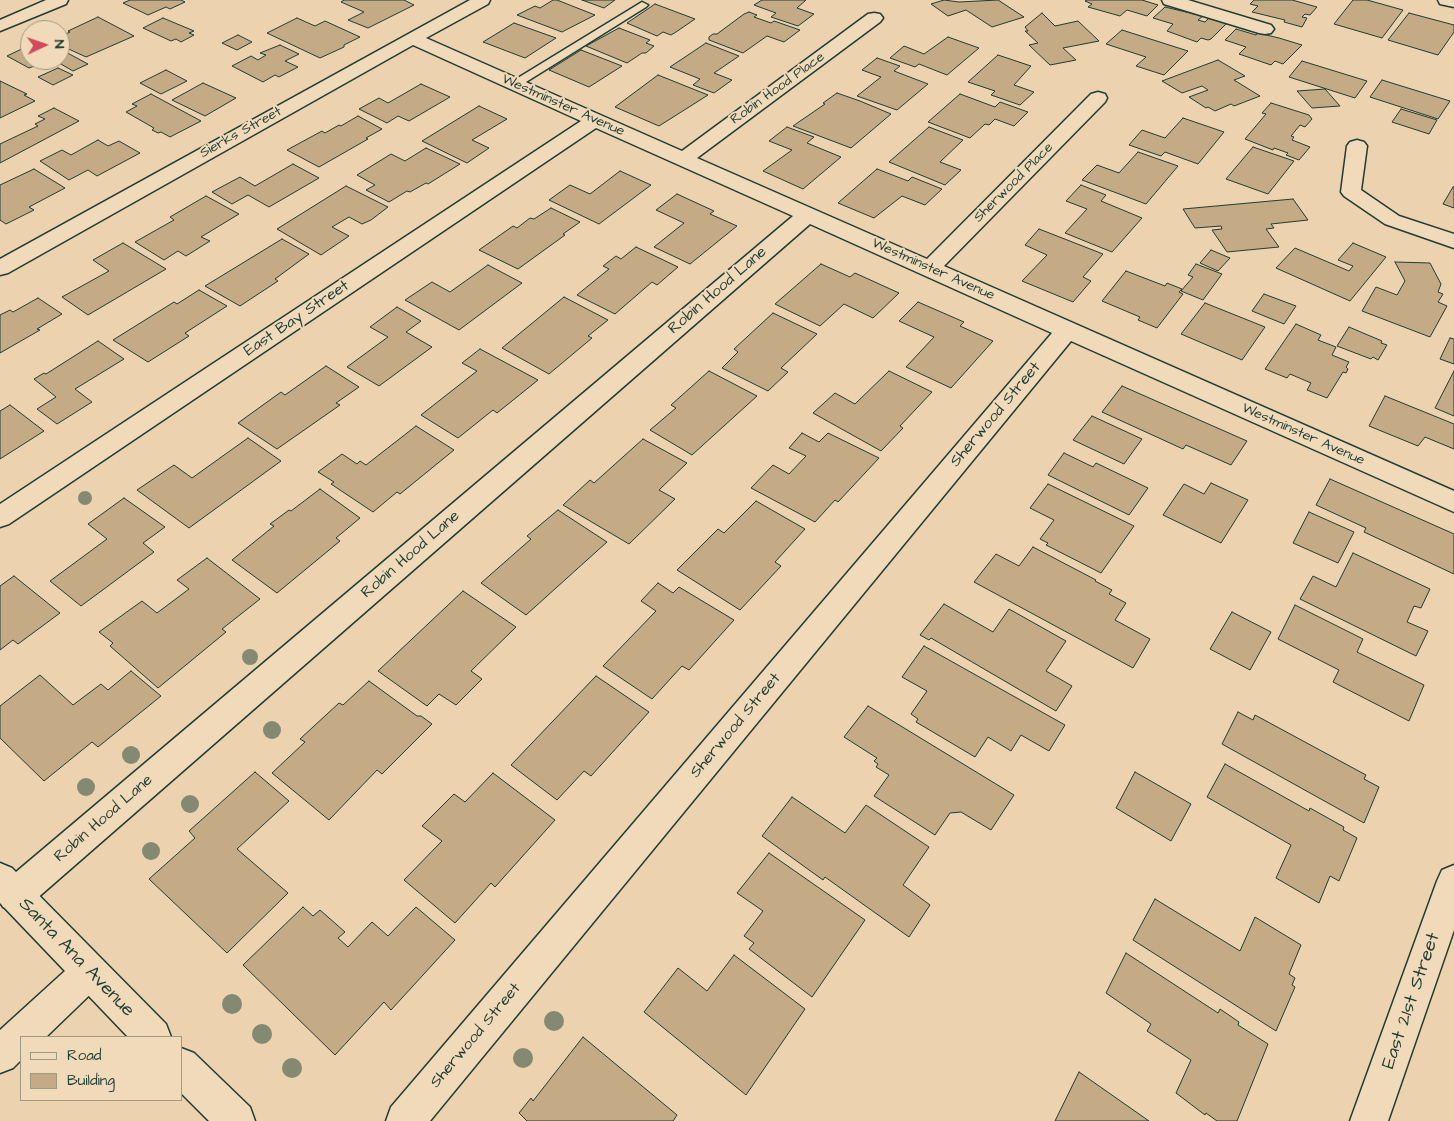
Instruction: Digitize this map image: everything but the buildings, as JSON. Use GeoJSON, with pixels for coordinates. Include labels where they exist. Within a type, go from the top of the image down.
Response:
{"type":"FeatureCollection","features":[{"type":"Feature","properties":{"kind":"street"},"geometry":{"type":"LineString","coordinates":[[0,26],[60,0]]}},
{"type":"Feature","properties":{"kind":"street","name":"Sierks Street"},"geometry":{"type":"LineString","coordinates":[[0,268],[482,0]]}},
{"type":"Feature","properties":{"kind":"street"},"geometry":{"type":"LineString","coordinates":[[1170,0],[1203,4],[1265,29]]}},
{"type":"Feature","properties":{"kind":"street"},"geometry":{"type":"LineString","coordinates":[[1446,0],[1454,2]]}},
{"type":"Feature","properties":{"kind":"street","name":"Robin Hood Place"},"geometry":{"type":"LineString","coordinates":[[683,159],[874,18]]}},
{"type":"Feature","properties":{"kind":"street","name":"Westminster Avenue"},"geometry":{"type":"LineString","coordinates":[[411,38],[1454,502]]}},
{"type":"Feature","properties":{"kind":"street","name":"Sherwood Place"},"geometry":{"type":"LineString","coordinates":[[929,269],[1098,98]]}},
{"type":"Feature","properties":{"kind":"street","name":"East Bay Street"},"geometry":{"type":"LineString","coordinates":[[0,517],[594,120]]}},
{"type":"Feature","properties":{"kind":"street"},"geometry":{"type":"LineString","coordinates":[[1357,146],[1351,192],[1392,220],[1454,241]]}},
{"type":"Feature","properties":{"kind":"street","name":"Robin Hood Lane"},"geometry":{"type":"LineString","coordinates":[[8,887],[807,214]]}},
{"type":"Feature","properties":{"kind":"street","name":"Sherwood Street"},"geometry":{"type":"LineString","coordinates":[[405,1121],[1067,330]]}},
{"type":"Feature","properties":{"kind":"street","name":"Santa Ana Avenue"},"geometry":{"type":"LineString","coordinates":[[8,887],[152,1036]]}},
{"type":"Feature","properties":{"kind":"street","name":"East 21st Street"},"geometry":{"type":"LineString","coordinates":[[1369,1121],[1451,900]]}},
{"type":"Feature","properties":{"kind":"street"},"geometry":{"type":"LineString","coordinates":[[20,1036],[89,972]]}},
{"type":"Feature","properties":{"kind":"street"},"geometry":{"type":"LineString","coordinates":[[0,1055],[20,1036]]}},
{"type":"Feature","properties":{"kind":"street"},"geometry":{"type":"LineString","coordinates":[[182,1067],[236,1121]]}},
{"type":"Feature","properties":{"kind":"lane"},"geometry":{"type":"LineString","coordinates":[[514,84],[642,4]]}}]}
